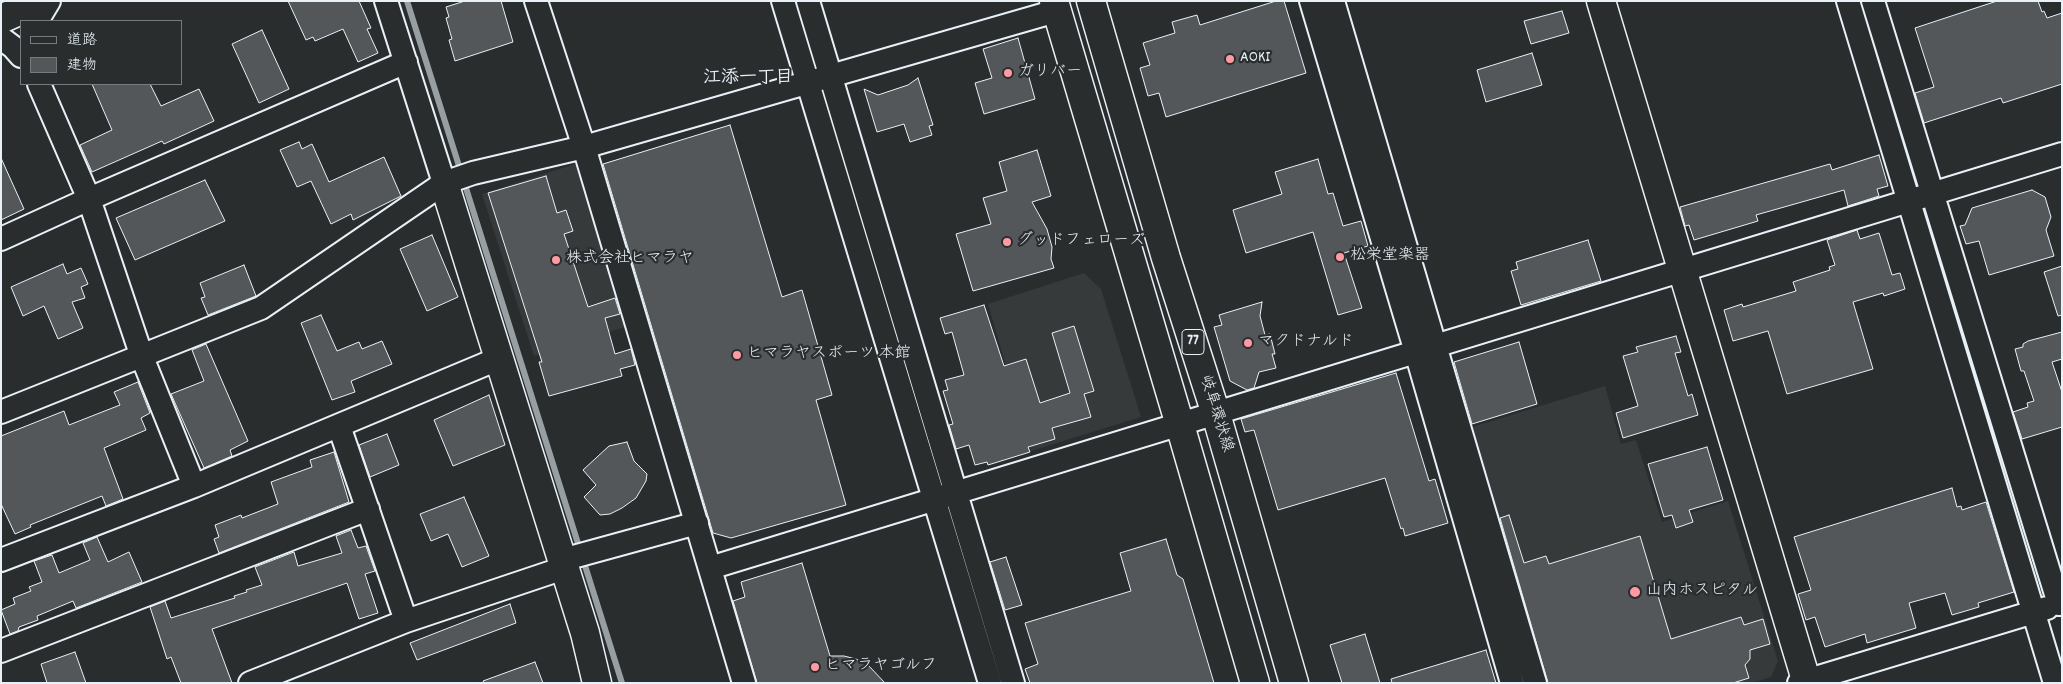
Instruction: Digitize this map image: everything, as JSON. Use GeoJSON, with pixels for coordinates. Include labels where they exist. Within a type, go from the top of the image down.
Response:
{"type":"FeatureCollection","features":[{"type":"Feature","properties":{"kind":"main road"},"geometry":{"type":"LineString","coordinates":[[1,18],[41,1]]}},
{"type":"Feature","properties":{"kind":"main road","name":"岐阜環状線"},"geometry":{"type":"LineString","coordinates":[[1091,1],[1163,249],[1216,414],[1294,683]]}},
{"type":"Feature","properties":{"kind":"main road"},"geometry":{"type":"LineString","coordinates":[[1601,1],[1683,270],[1804,682]]}},
{"type":"Feature","properties":{"kind":"main road","name":"77"},"geometry":{"type":"LineString","coordinates":[[1055,6],[1255,683]]}},
{"type":"Feature","properties":{"kind":"main road"},"geometry":{"type":"LineString","coordinates":[[448,182],[500,358],[566,562],[586,633],[597,683]]}},
{"type":"Feature","properties":{"kind":"street"},"geometry":{"type":"LineString","coordinates":[[38,20],[49,1]]}},
{"type":"Feature","properties":{"kind":"street"},"geometry":{"type":"LineString","coordinates":[[386,1],[448,182]]}},
{"type":"Feature","properties":{"kind":"street"},"geometry":{"type":"LineString","coordinates":[[536,1],[584,147],[744,683]]}},
{"type":"Feature","properties":{"kind":"street"},"geometry":{"type":"LineString","coordinates":[[783,1],[945,496],[1013,683]]}},
{"type":"Feature","properties":{"kind":"street"},"geometry":{"type":"LineString","coordinates":[[808,1],[831,76],[945,496],[990,683]]}},
{"type":"Feature","properties":{"kind":"street"},"geometry":{"type":"LineString","coordinates":[[1311,1],[1427,349],[1535,683]]}},
{"type":"Feature","properties":{"kind":"street"},"geometry":{"type":"LineString","coordinates":[[1333,1],[1427,349],[1512,683]]}},
{"type":"Feature","properties":{"kind":"street"},"geometry":{"type":"LineString","coordinates":[[1848,1],[2055,683]]}},
{"type":"Feature","properties":{"kind":"street"},"geometry":{"type":"LineString","coordinates":[[1804,682],[2060,603],[1932,194],[1874,1]]}},
{"type":"Feature","properties":{"kind":"street"},"geometry":{"type":"LineString","coordinates":[[1,412],[261,308],[448,182],[474,173],[584,147],[831,76],[1055,6]]}},
{"type":"Feature","properties":{"kind":"street"},"geometry":{"type":"LineString","coordinates":[[1,38],[13,46],[20,55]]}},
{"type":"Feature","properties":{"kind":"street"},"geometry":{"type":"LineString","coordinates":[[1,239],[406,62]]}},
{"type":"Feature","properties":{"kind":"street"},"geometry":{"type":"LineString","coordinates":[[40,85],[89,199],[142,357],[194,486]]}},
{"type":"Feature","properties":{"kind":"street"},"geometry":{"type":"LineString","coordinates":[[710,568],[2062,154]]}},
{"type":"Feature","properties":{"kind":"street"},"geometry":{"type":"LineString","coordinates":[[1,560],[194,486],[500,358]]}},
{"type":"Feature","properties":{"kind":"street"},"geometry":{"type":"LineString","coordinates":[[339,426],[406,621]]}},
{"type":"Feature","properties":{"kind":"street"},"geometry":{"type":"LineString","coordinates":[[1,651],[368,509]]}},
{"type":"Feature","properties":{"kind":"street"},"geometry":{"type":"LineString","coordinates":[[250,683],[406,621],[594,551],[696,523]]}},
{"type":"Feature","properties":{"kind":"shaded area","name":"株式会社ヒマラヤ"},"geometry":{"type":"Polygon","coordinates":[[[578,163],[631,325],[534,356],[482,194],[578,163]]]}},
{"type":"Feature","properties":{"kind":"shaded area"},"geometry":{"type":"Polygon","coordinates":[[[1084,273],[1101,289],[1141,417],[1031,451],[988,304],[1084,273]]]}},
{"type":"Feature","properties":{"kind":"shaded area","name":"山内ホスピタル"},"geometry":{"type":"Polygon","coordinates":[[[1605,386],[1621,444],[1636,440],[1662,522],[1728,501],[1778,661],[1771,677],[1752,683],[1541,683],[1463,430],[1605,386]]]}},
{"type":"Feature","properties":{"kind":"building"},"geometry":{"type":"Polygon","coordinates":[[[288,1],[359,1],[371,28],[367,29],[378,53],[358,62],[343,29],[315,41],[313,37],[306,40],[288,1]]]}},
{"type":"Feature","properties":{"kind":"building"},"geometry":{"type":"Polygon","coordinates":[[[465,1],[501,1],[513,42],[455,61],[449,40],[452,39],[446,18],[449,17],[446,7],[465,1]]]}},
{"type":"Feature","properties":{"kind":"building"},"geometry":{"type":"Polygon","coordinates":[[[1276,1],[1284,1],[1306,73],[1166,117],[1159,93],[1148,96],[1140,68],[1150,65],[1143,43],[1175,33],[1172,22],[1197,15],[1200,25],[1276,1]]]}},
{"type":"Feature","properties":{"kind":"building"},"geometry":{"type":"Polygon","coordinates":[[[1997,1],[2038,1],[2042,12],[2044,11],[2047,18],[2062,13],[2062,84],[2003,103],[2001,98],[1924,123],[1915,93],[1934,87],[1915,28],[1997,1]]]}},
{"type":"Feature","properties":{"kind":"building"},"geometry":{"type":"Polygon","coordinates":[[[1562,11],[1569,33],[1531,44],[1524,21],[1562,11]]]}},
{"type":"Feature","properties":{"kind":"building"},"geometry":{"type":"Polygon","coordinates":[[[262,30],[289,89],[259,103],[232,44],[262,30]]]}},
{"type":"Feature","properties":{"kind":"building"},"geometry":{"type":"Polygon","coordinates":[[[1018,38],[1035,99],[984,114],[975,83],[992,78],[983,49],[1018,38]]]}},
{"type":"Feature","properties":{"kind":"building"},"geometry":{"type":"Polygon","coordinates":[[[1532,53],[1542,85],[1486,102],[1477,70],[1532,53]]]}},
{"type":"Feature","properties":{"kind":"building"},"geometry":{"type":"Polygon","coordinates":[[[918,78],[933,125],[929,126],[932,135],[910,142],[904,124],[877,132],[864,89],[878,95],[908,85],[918,78]]]}},
{"type":"Feature","properties":{"kind":"building"},"geometry":{"type":"Polygon","coordinates":[[[92,85],[150,85],[161,106],[199,89],[214,121],[164,144],[162,141],[92,172],[80,145],[112,130],[92,85]]]}},
{"type":"Feature","properties":{"kind":"building"},"geometry":{"type":"Polygon","coordinates":[[[730,125],[782,297],[802,290],[832,395],[816,400],[846,505],[731,538],[713,533],[603,164],[730,125]]]}},
{"type":"Feature","properties":{"kind":"building"},"geometry":{"type":"Polygon","coordinates":[[[299,142],[302,149],[312,144],[329,182],[384,157],[401,196],[353,220],[351,214],[331,224],[311,181],[297,187],[280,150],[299,142]]]}},
{"type":"Feature","properties":{"kind":"building"},"geometry":{"type":"Polygon","coordinates":[[[1037,150],[1051,196],[1032,202],[1047,229],[1052,247],[1051,259],[1054,268],[973,291],[956,234],[991,224],[983,198],[1007,191],[999,162],[1037,150]]]}},
{"type":"Feature","properties":{"kind":"building"},"geometry":{"type":"Polygon","coordinates":[[[1879,155],[1888,186],[1877,189],[1879,196],[1848,206],[1844,190],[1756,215],[1758,221],[1694,240],[1689,225],[1685,226],[1680,207],[1830,164],[1832,170],[1879,155]]]}},
{"type":"Feature","properties":{"kind":"building"},"geometry":{"type":"Polygon","coordinates":[[[1,158],[24,209],[1,220],[1,158]]]}},
{"type":"Feature","properties":{"kind":"building"},"geometry":{"type":"Polygon","coordinates":[[[1318,159],[1328,194],[1333,193],[1343,226],[1361,221],[1368,246],[1344,253],[1362,308],[1338,315],[1313,232],[1246,253],[1233,210],[1282,194],[1275,172],[1318,159]]]}},
{"type":"Feature","properties":{"kind":"building","name":"株式会社ヒマラヤ"},"geometry":{"type":"Polygon","coordinates":[[[546,176],[557,213],[566,210],[573,231],[564,234],[588,307],[615,298],[620,314],[605,318],[615,354],[631,349],[635,365],[620,369],[622,376],[549,396],[539,362],[542,362],[488,193],[546,176]]]}},
{"type":"Feature","properties":{"kind":"building"},"geometry":{"type":"Polygon","coordinates":[[[205,180],[225,221],[135,260],[116,218],[205,180]]]}},
{"type":"Feature","properties":{"kind":"building"},"geometry":{"type":"Polygon","coordinates":[[[2032,190],[2045,197],[2051,217],[2046,230],[2054,256],[1989,275],[1979,241],[1966,244],[1960,226],[1965,225],[1972,208],[2032,190]]]}},
{"type":"Feature","properties":{"kind":"building"},"geometry":{"type":"Polygon","coordinates":[[[1857,230],[1860,239],[1879,233],[1892,275],[1900,273],[1905,289],[1884,296],[1883,293],[1853,302],[1873,369],[1787,394],[1768,331],[1733,341],[1724,310],[1742,304],[1743,307],[1796,291],[1793,282],[1830,270],[1829,267],[1835,265],[1827,240],[1857,230]]]}},
{"type":"Feature","properties":{"kind":"building"},"geometry":{"type":"Polygon","coordinates":[[[432,235],[458,297],[427,311],[400,249],[432,235]]]}},
{"type":"Feature","properties":{"kind":"building"},"geometry":{"type":"Polygon","coordinates":[[[1588,240],[1601,281],[1521,305],[1511,271],[1518,269],[1516,262],[1588,240]]]}},
{"type":"Feature","properties":{"kind":"building"},"geometry":{"type":"Polygon","coordinates":[[[63,264],[67,274],[81,268],[88,284],[81,287],[85,298],[72,302],[83,328],[58,339],[44,306],[23,316],[11,287],[63,264]]]}},
{"type":"Feature","properties":{"kind":"building"},"geometry":{"type":"Polygon","coordinates":[[[244,265],[256,296],[208,315],[201,298],[205,297],[200,283],[244,265]]]}},
{"type":"Feature","properties":{"kind":"building"},"geometry":{"type":"Polygon","coordinates":[[[2062,266],[2062,315],[2058,316],[2044,272],[2062,266]]]}},
{"type":"Feature","properties":{"kind":"building"},"geometry":{"type":"Polygon","coordinates":[[[1262,302],[1260,316],[1265,335],[1270,334],[1275,354],[1272,354],[1276,368],[1259,372],[1254,388],[1247,390],[1230,381],[1214,327],[1222,325],[1219,315],[1262,302]]]}},
{"type":"Feature","properties":{"kind":"building"},"geometry":{"type":"Polygon","coordinates":[[[984,305],[1004,366],[1026,359],[1040,403],[1070,393],[1052,333],[1074,326],[1094,391],[1084,394],[1091,417],[1052,428],[1055,439],[1028,447],[1030,452],[988,465],[987,462],[975,465],[969,445],[956,449],[949,425],[953,424],[943,391],[948,390],[945,380],[964,375],[952,332],[945,334],[940,318],[984,305]]]}},
{"type":"Feature","properties":{"kind":"building"},"geometry":{"type":"Polygon","coordinates":[[[321,315],[337,351],[359,342],[362,349],[382,341],[392,364],[351,381],[355,392],[332,400],[301,323],[321,315]]]}},
{"type":"Feature","properties":{"kind":"building"},"geometry":{"type":"Polygon","coordinates":[[[2062,332],[2062,359],[2052,362],[2062,392],[2062,427],[2022,439],[2013,412],[2028,407],[2027,403],[2034,401],[2024,371],[2021,371],[2015,349],[2023,347],[2023,344],[2028,341],[2062,332]]]}},
{"type":"Feature","properties":{"kind":"building"},"geometry":{"type":"Polygon","coordinates":[[[1676,336],[1681,352],[1675,353],[1688,396],[1692,394],[1698,415],[1623,438],[1616,413],[1638,406],[1623,356],[1638,352],[1636,347],[1676,336]]]}},
{"type":"Feature","properties":{"kind":"building"},"geometry":{"type":"Polygon","coordinates":[[[1519,342],[1537,404],[1472,424],[1454,362],[1519,342]]]}},
{"type":"Feature","properties":{"kind":"building"},"geometry":{"type":"Polygon","coordinates":[[[206,344],[248,441],[230,450],[232,456],[204,468],[171,394],[204,381],[192,350],[206,344]]]}},
{"type":"Feature","properties":{"kind":"building"},"geometry":{"type":"Polygon","coordinates":[[[1396,373],[1429,481],[1435,479],[1448,523],[1405,536],[1385,478],[1278,510],[1254,430],[1245,432],[1241,419],[1396,373]]]}},
{"type":"Feature","properties":{"kind":"building"},"geometry":{"type":"Polygon","coordinates":[[[138,382],[150,413],[141,418],[146,430],[104,448],[123,499],[106,506],[102,496],[30,525],[31,527],[15,534],[1,504],[1,436],[64,411],[69,425],[120,405],[114,392],[138,382]]]}},
{"type":"Feature","properties":{"kind":"building"},"geometry":{"type":"Polygon","coordinates":[[[489,395],[505,445],[453,466],[434,420],[489,395]]]}},
{"type":"Feature","properties":{"kind":"building"},"geometry":{"type":"Polygon","coordinates":[[[387,434],[399,465],[370,477],[359,445],[387,434]]]}},
{"type":"Feature","properties":{"kind":"building"},"geometry":{"type":"Polygon","coordinates":[[[627,442],[634,461],[647,474],[646,481],[636,498],[610,514],[600,515],[584,497],[596,485],[583,470],[609,446],[627,442]]]}},
{"type":"Feature","properties":{"kind":"building"},"geometry":{"type":"Polygon","coordinates":[[[1707,447],[1723,500],[1689,510],[1693,522],[1676,528],[1672,515],[1664,517],[1648,464],[1707,447]]]}},
{"type":"Feature","properties":{"kind":"building"},"geometry":{"type":"Polygon","coordinates":[[[334,452],[349,502],[219,553],[214,539],[219,537],[215,525],[241,515],[242,518],[278,504],[271,482],[312,467],[310,460],[334,452]]]}},
{"type":"Feature","properties":{"kind":"building"},"geometry":{"type":"Polygon","coordinates":[[[1952,488],[1957,507],[1961,506],[1962,510],[1986,502],[2014,592],[1978,603],[1979,607],[1952,615],[1945,593],[1909,603],[1916,628],[1867,643],[1865,634],[1825,647],[1815,617],[1806,620],[1798,594],[1811,590],[1794,537],[1952,488]]]}},
{"type":"Feature","properties":{"kind":"building"},"geometry":{"type":"Polygon","coordinates":[[[464,497],[489,556],[462,567],[448,534],[431,541],[420,514],[464,497]]]}},
{"type":"Feature","properties":{"kind":"building"},"geometry":{"type":"Polygon","coordinates":[[[1509,515],[1524,563],[1546,556],[1549,564],[1640,536],[1671,639],[1741,617],[1744,625],[1763,619],[1770,644],[1750,650],[1750,659],[1745,665],[1749,678],[1733,683],[1548,683],[1500,518],[1509,515]]]}},
{"type":"Feature","properties":{"kind":"building"},"geometry":{"type":"Polygon","coordinates":[[[351,530],[358,548],[366,546],[375,571],[365,574],[378,613],[359,619],[347,583],[212,629],[232,683],[181,683],[171,657],[167,659],[150,607],[165,601],[171,618],[235,598],[234,596],[247,592],[246,590],[262,585],[255,567],[294,552],[298,566],[342,553],[336,536],[351,530]]]}},
{"type":"Feature","properties":{"kind":"building"},"geometry":{"type":"Polygon","coordinates":[[[97,537],[108,562],[129,552],[142,582],[76,608],[73,601],[37,616],[38,620],[19,627],[18,631],[10,634],[1,610],[15,604],[13,598],[31,591],[29,587],[42,582],[34,561],[52,555],[59,573],[90,560],[83,543],[97,537]]]}},
{"type":"Feature","properties":{"kind":"building"},"geometry":{"type":"Polygon","coordinates":[[[1166,539],[1177,575],[1183,579],[1214,683],[1030,683],[1025,669],[1038,664],[1025,623],[1131,591],[1120,553],[1166,539]]]}},
{"type":"Feature","properties":{"kind":"building"},"geometry":{"type":"Polygon","coordinates":[[[1006,557],[1022,605],[1005,610],[990,562],[1006,557]]]}},
{"type":"Feature","properties":{"kind":"building"},"geometry":{"type":"Polygon","coordinates":[[[802,563],[830,656],[844,656],[856,659],[869,666],[885,683],[757,683],[733,601],[745,597],[741,582],[802,563]]]}},
{"type":"Feature","properties":{"kind":"building"},"geometry":{"type":"Polygon","coordinates":[[[510,604],[516,623],[417,660],[410,643],[510,604]]]}},
{"type":"Feature","properties":{"kind":"building"},"geometry":{"type":"Polygon","coordinates":[[[1365,634],[1380,683],[1342,683],[1330,645],[1365,634]]]}},
{"type":"Feature","properties":{"kind":"building"},"geometry":{"type":"Polygon","coordinates":[[[1486,650],[1496,683],[1392,683],[1391,679],[1486,650]]]}},
{"type":"Feature","properties":{"kind":"building"},"geometry":{"type":"Polygon","coordinates":[[[75,652],[86,683],[47,683],[41,664],[75,652]]]}},
{"type":"Feature","properties":{"kind":"building"},"geometry":{"type":"Polygon","coordinates":[[[535,662],[543,683],[484,683],[483,681],[535,662]]]}},
{"type":"Feature","properties":{"kind":"waterway"},"geometry":{"type":"LineString","coordinates":[[407,1],[622,683]]}},
{"type":"Feature","properties":{"kind":"place","name":"AOKI"},"geometry":{"type":"Point","coordinates":[1230,59]}},
{"type":"Feature","properties":{"kind":"place","name":"ガリバー"},"geometry":{"type":"Point","coordinates":[1008,73]}},
{"type":"Feature","properties":{"kind":"place","name":"グッドフェローズ"},"geometry":{"type":"Point","coordinates":[1007,242]}},
{"type":"Feature","properties":{"kind":"place","name":"松栄堂楽器"},"geometry":{"type":"Point","coordinates":[1340,257]}},
{"type":"Feature","properties":{"kind":"place","name":"株式会社ヒマラヤ"},"geometry":{"type":"Point","coordinates":[556,260]}},
{"type":"Feature","properties":{"kind":"place","name":"マクドナルド"},"geometry":{"type":"Point","coordinates":[1248,343]}},
{"type":"Feature","properties":{"kind":"place","name":"ヒマラヤスポーツ 本館"},"geometry":{"type":"Point","coordinates":[737,355]}},
{"type":"Feature","properties":{"kind":"place","name":"山内ホスピタル"},"geometry":{"type":"Point","coordinates":[1635,592]}},
{"type":"Feature","properties":{"kind":"place","name":"ヒマラヤゴルフ"},"geometry":{"type":"Point","coordinates":[815,667]}},
{"type":"Feature","properties":{"kind":"district","name":"江添一丁目"},"geometry":{"type":"Point","coordinates":[748,80]}}]}
